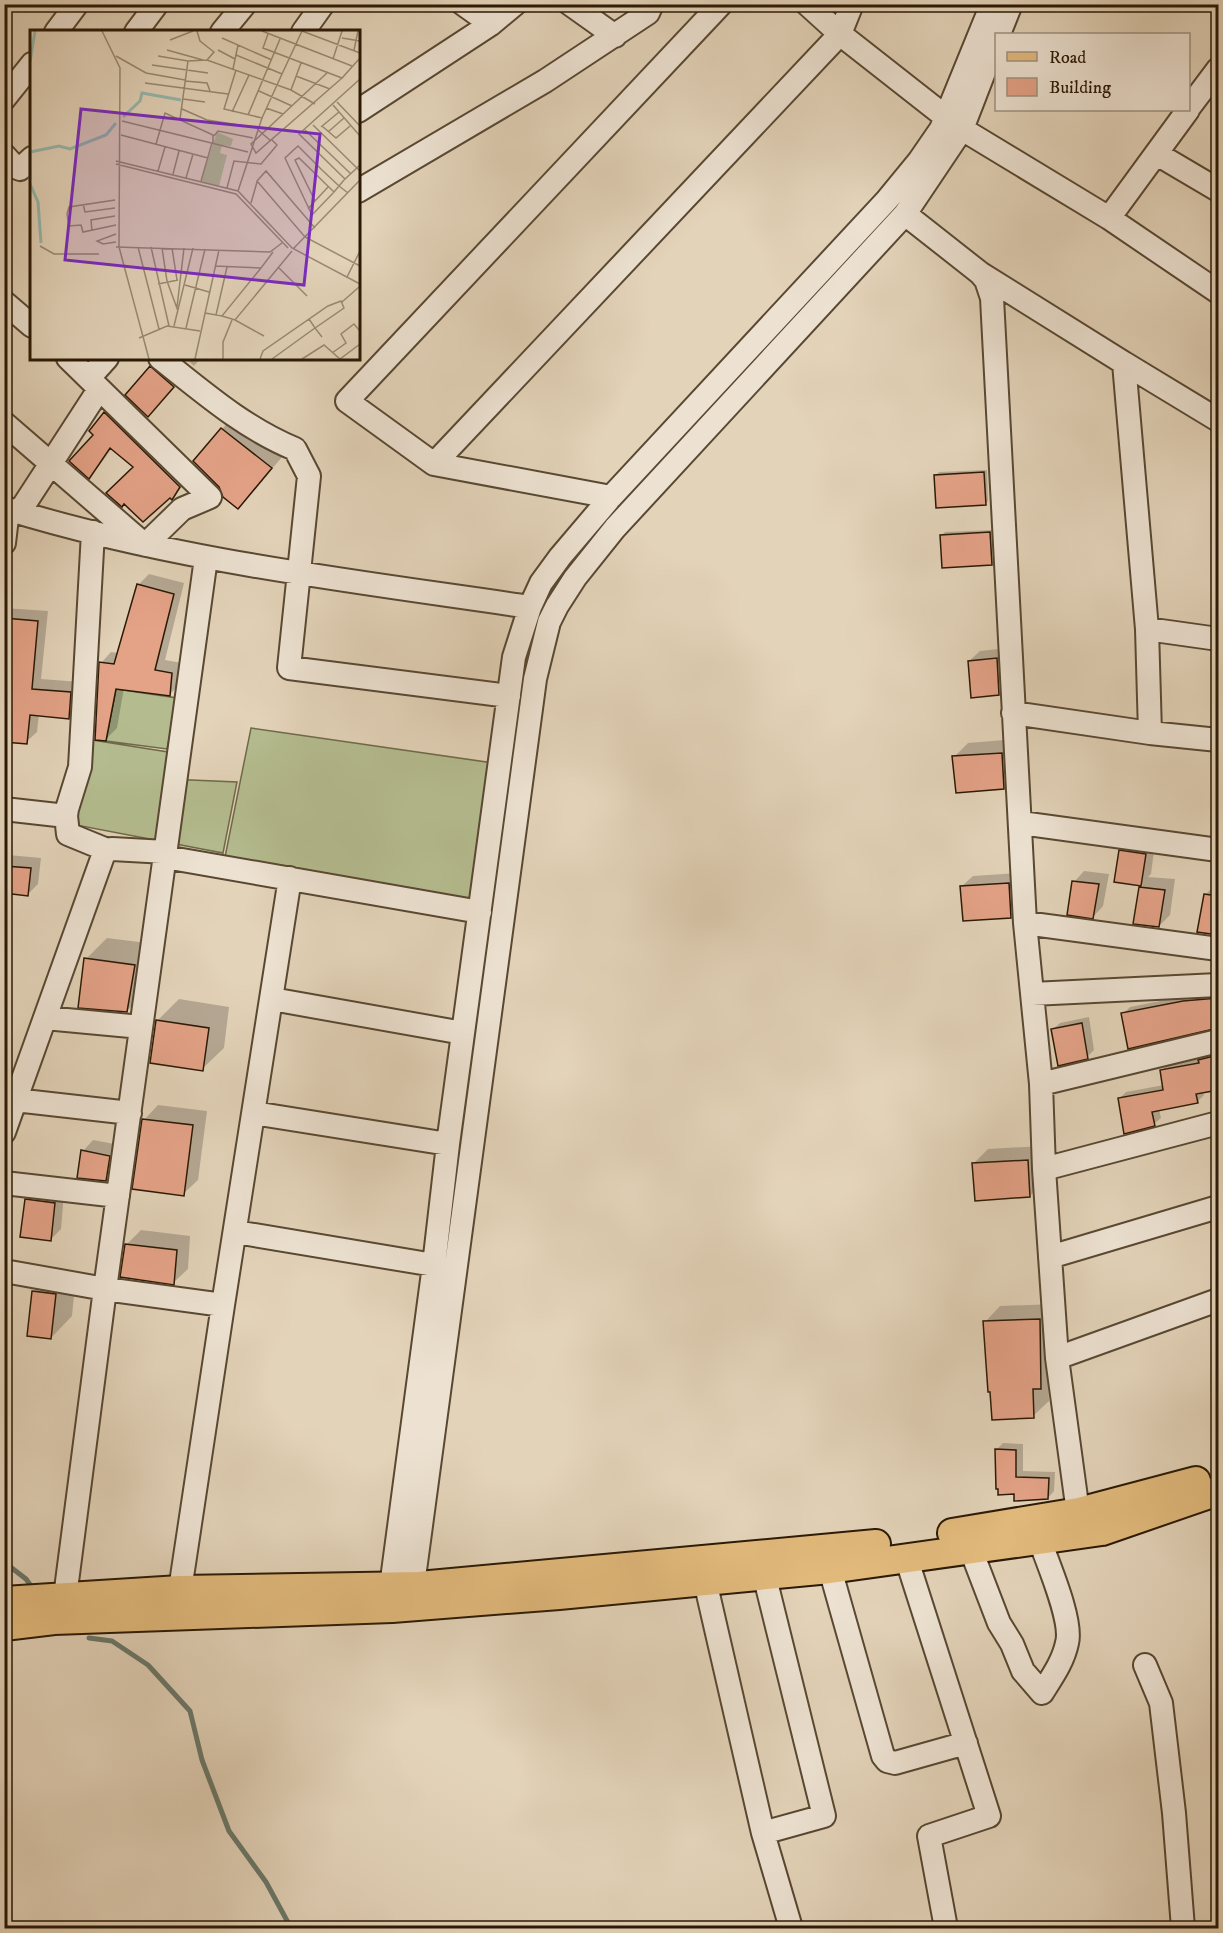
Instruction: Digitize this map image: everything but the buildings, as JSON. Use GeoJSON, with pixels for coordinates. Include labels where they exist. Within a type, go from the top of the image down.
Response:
{"type":"FeatureCollection","features":[{"type":"Feature","properties":{"kind":"main road"},"geometry":{"type":"LineString","coordinates":[[4,1626],[54,1620],[403,1597],[705,1581],[830,1569],[906,1557],[1040,1541],[1080,1523],[1218,1475]]}},
{"type":"Feature","properties":{"kind":"main road"},"geometry":{"type":"LineString","coordinates":[[4,1600],[180,1590],[403,1597],[878,1544],[973,1530],[1080,1523],[1112,1528],[1218,1491]]}},
{"type":"Feature","properties":{"kind":"street"},"geometry":{"type":"LineString","coordinates":[[58,30],[77,4]]}},
{"type":"Feature","properties":{"kind":"street"},"geometry":{"type":"LineString","coordinates":[[138,30],[157,4]]}},
{"type":"Feature","properties":{"kind":"street"},"geometry":{"type":"LineString","coordinates":[[224,30],[245,4]]}},
{"type":"Feature","properties":{"kind":"street"},"geometry":{"type":"LineString","coordinates":[[304,30],[323,4]]}},
{"type":"Feature","properties":{"kind":"street"},"geometry":{"type":"LineString","coordinates":[[463,4],[491,24]]}},
{"type":"Feature","properties":{"kind":"street"},"geometry":{"type":"LineString","coordinates":[[360,110],[491,24],[515,4]]}},
{"type":"Feature","properties":{"kind":"street"},"geometry":{"type":"LineString","coordinates":[[570,4],[615,36]]}},
{"type":"Feature","properties":{"kind":"street"},"geometry":{"type":"LineString","coordinates":[[611,497],[434,465],[347,401],[721,4]]}},
{"type":"Feature","properties":{"kind":"street"},"geometry":{"type":"LineString","coordinates":[[807,4],[840,34],[955,124],[1109,218],[1218,292]]}},
{"type":"Feature","properties":{"kind":"street"},"geometry":{"type":"LineString","coordinates":[[434,465],[840,34],[852,4]]}},
{"type":"Feature","properties":{"kind":"street"},"geometry":{"type":"LineString","coordinates":[[403,1597],[434,1265],[448,1144],[514,657],[530,607],[550,571],[611,497],[887,200],[926,152],[955,124],[992,4]]}},
{"type":"Feature","properties":{"kind":"street"},"geometry":{"type":"LineString","coordinates":[[999,33],[1011,4]]}},
{"type":"Feature","properties":{"kind":"street"},"geometry":{"type":"LineString","coordinates":[[360,190],[545,81],[615,36],[653,7]]}},
{"type":"Feature","properties":{"kind":"street"},"geometry":{"type":"LineString","coordinates":[[403,1597],[534,690],[549,622],[575,578],[622,520],[905,214],[955,124],[995,43]]}},
{"type":"Feature","properties":{"kind":"street"},"geometry":{"type":"LineString","coordinates":[[4,99],[30,66]]}},
{"type":"Feature","properties":{"kind":"street"},"geometry":{"type":"LineString","coordinates":[[1190,106],[1218,69]]}},
{"type":"Feature","properties":{"kind":"street"},"geometry":{"type":"LineString","coordinates":[[1109,218],[1187,111]]}},
{"type":"Feature","properties":{"kind":"street"},"geometry":{"type":"LineString","coordinates":[[1157,154],[1218,190]]}},
{"type":"Feature","properties":{"kind":"street"},"geometry":{"type":"LineString","coordinates":[[4,155],[15,168],[20,169],[30,160]]}},
{"type":"Feature","properties":{"kind":"street"},"geometry":{"type":"LineString","coordinates":[[905,214],[980,273],[1218,420]]}},
{"type":"Feature","properties":{"kind":"street"},"geometry":{"type":"LineString","coordinates":[[980,273],[986,280],[992,298],[1013,713],[1021,823],[1024,923],[1041,1084],[1044,1169],[1057,1358],[1080,1523]]}},
{"type":"Feature","properties":{"kind":"street"},"geometry":{"type":"LineString","coordinates":[[4,302],[30,324]]}},
{"type":"Feature","properties":{"kind":"street"},"geometry":{"type":"LineString","coordinates":[[70,360],[210,497],[182,509],[145,545]]}},
{"type":"Feature","properties":{"kind":"street"},"geometry":{"type":"LineString","coordinates":[[4,543],[11,509],[51,462],[96,394],[93,383],[106,360]]}},
{"type":"Feature","properties":{"kind":"street"},"geometry":{"type":"LineString","coordinates":[[163,360],[246,425],[295,449],[309,476],[289,668],[509,696]]}},
{"type":"Feature","properties":{"kind":"street"},"geometry":{"type":"LineString","coordinates":[[1124,363],[1147,629],[1150,733]]}},
{"type":"Feature","properties":{"kind":"street"},"geometry":{"type":"LineString","coordinates":[[4,423],[145,545]]}},
{"type":"Feature","properties":{"kind":"street"},"geometry":{"type":"LineString","coordinates":[[11,509],[93,532],[206,558],[530,607]]}},
{"type":"Feature","properties":{"kind":"street"},"geometry":{"type":"LineString","coordinates":[[93,532],[80,767],[66,816],[68,834],[107,850],[165,855],[480,912]]}},
{"type":"Feature","properties":{"kind":"street"},"geometry":{"type":"LineString","coordinates":[[65,1597],[206,558]]}},
{"type":"Feature","properties":{"kind":"street"},"geometry":{"type":"LineString","coordinates":[[1147,629],[1218,639]]}},
{"type":"Feature","properties":{"kind":"street"},"geometry":{"type":"LineString","coordinates":[[1013,713],[1150,733],[1218,740]]}},
{"type":"Feature","properties":{"kind":"street"},"geometry":{"type":"LineString","coordinates":[[4,809],[66,816]]}},
{"type":"Feature","properties":{"kind":"street"},"geometry":{"type":"LineString","coordinates":[[1021,823],[1218,850]]}},
{"type":"Feature","properties":{"kind":"street"},"geometry":{"type":"LineString","coordinates":[[4,1132],[102,856],[107,850]]}},
{"type":"Feature","properties":{"kind":"street"},"geometry":{"type":"LineString","coordinates":[[180,1590],[290,878]]}},
{"type":"Feature","properties":{"kind":"street"},"geometry":{"type":"LineString","coordinates":[[1024,923],[1218,949]]}},
{"type":"Feature","properties":{"kind":"street"},"geometry":{"type":"LineString","coordinates":[[1032,994],[1218,985]]}},
{"type":"Feature","properties":{"kind":"street"},"geometry":{"type":"LineString","coordinates":[[272,999],[463,1033]]}},
{"type":"Feature","properties":{"kind":"street"},"geometry":{"type":"LineString","coordinates":[[45,1018],[141,1027]]}},
{"type":"Feature","properties":{"kind":"street"},"geometry":{"type":"LineString","coordinates":[[1041,1084],[1218,1041]]}},
{"type":"Feature","properties":{"kind":"street"},"geometry":{"type":"LineString","coordinates":[[15,1100],[130,1113]]}},
{"type":"Feature","properties":{"kind":"street"},"geometry":{"type":"LineString","coordinates":[[254,1113],[448,1144]]}},
{"type":"Feature","properties":{"kind":"street"},"geometry":{"type":"LineString","coordinates":[[1044,1169],[1218,1123]]}},
{"type":"Feature","properties":{"kind":"street"},"geometry":{"type":"LineString","coordinates":[[4,1183],[118,1196]]}},
{"type":"Feature","properties":{"kind":"street"},"geometry":{"type":"LineString","coordinates":[[1050,1257],[1218,1207]]}},
{"type":"Feature","properties":{"kind":"street"},"geometry":{"type":"LineString","coordinates":[[236,1232],[434,1265]]}},
{"type":"Feature","properties":{"kind":"street"},"geometry":{"type":"LineString","coordinates":[[4,1270],[105,1289],[223,1305]]}},
{"type":"Feature","properties":{"kind":"street"},"geometry":{"type":"LineString","coordinates":[[1057,1358],[1218,1300]]}},
{"type":"Feature","properties":{"kind":"street"},"geometry":{"type":"LineString","coordinates":[[971,1550],[999,1623],[1012,1644],[1023,1671],[1042,1693],[1060,1664],[1068,1641],[1067,1619],[1040,1541]]}},
{"type":"Feature","properties":{"kind":"street"},"geometry":{"type":"LineString","coordinates":[[906,1557],[988,1816],[929,1836],[946,1929]]}},
{"type":"Feature","properties":{"kind":"street"},"geometry":{"type":"LineString","coordinates":[[830,1569],[883,1756],[887,1761],[895,1763],[966,1743]]}},
{"type":"Feature","properties":{"kind":"street"},"geometry":{"type":"LineString","coordinates":[[763,1833],[824,1816],[765,1574]]}},
{"type":"Feature","properties":{"kind":"street"},"geometry":{"type":"LineString","coordinates":[[705,1581],[763,1833],[791,1929]]}},
{"type":"Feature","properties":{"kind":"street"},"geometry":{"type":"LineString","coordinates":[[1145,1665],[1161,1703],[1183,1929]]}},
{"type":"Feature","properties":{"kind":"green space"},"geometry":{"type":"Polygon","coordinates":[[[116,689],[177,698],[167,749],[106,741],[116,689]]]}},
{"type":"Feature","properties":{"kind":"green space"},"geometry":{"type":"Polygon","coordinates":[[[251,728],[500,764],[480,912],[223,867],[251,728]]]}},
{"type":"Feature","properties":{"kind":"green space"},"geometry":{"type":"Polygon","coordinates":[[[86,739],[168,752],[168,779],[237,782],[223,853],[76,825],[86,739]]]}},
{"type":"Feature","properties":{"kind":"waterway"},"geometry":{"type":"LineString","coordinates":[[4,1562],[26,1579],[31,1586]]}},
{"type":"Feature","properties":{"kind":"waterway"},"geometry":{"type":"LineString","coordinates":[[89,1638],[112,1641],[148,1665],[190,1711],[202,1760],[229,1831],[266,1882],[291,1928]]}}]}
